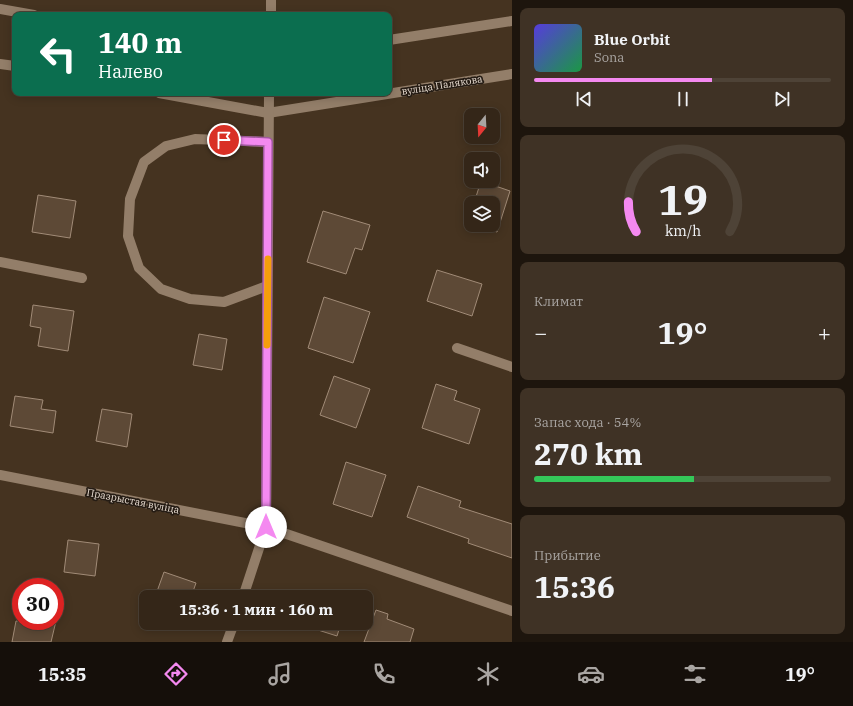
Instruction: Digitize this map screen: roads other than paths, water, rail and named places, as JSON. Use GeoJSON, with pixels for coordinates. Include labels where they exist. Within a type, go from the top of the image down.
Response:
{"type":"FeatureCollection","features":[{"type":"Feature","properties":{"kind":"street"},"geometry":{"type":"LineString","coordinates":[[271,0],[271,12]]}},
{"type":"Feature","properties":{"kind":"street"},"geometry":{"type":"LineString","coordinates":[[0,8],[19,12]]}},
{"type":"Feature","properties":{"kind":"street"},"geometry":{"type":"LineString","coordinates":[[392,40],[512,21]]}},
{"type":"Feature","properties":{"kind":"street"},"geometry":{"type":"LineString","coordinates":[[0,64],[12,66]]}},
{"type":"Feature","properties":{"kind":"street","name":"вуліца Палякова"},"geometry":{"type":"LineString","coordinates":[[392,93],[512,74]]}},
{"type":"Feature","properties":{"kind":"street","name":"вуліца Палякова"},"geometry":{"type":"LineString","coordinates":[[175,96],[268,113],[374,96]]}},
{"type":"Feature","properties":{"kind":"street"},"geometry":{"type":"LineString","coordinates":[[245,590],[266,527],[269,96]]}},
{"type":"Feature","properties":{"kind":"street"},"geometry":{"type":"LineString","coordinates":[[268,142],[195,139],[166,146],[144,162],[130,199],[128,236],[139,268],[161,289],[190,299],[224,302],[268,286]]}},
{"type":"Feature","properties":{"kind":"street"},"geometry":{"type":"LineString","coordinates":[[0,262],[82,278]]}},
{"type":"Feature","properties":{"kind":"street"},"geometry":{"type":"LineString","coordinates":[[457,348],[512,367]]}},
{"type":"Feature","properties":{"kind":"street","name":"Празрыстая вуліца"},"geometry":{"type":"LineString","coordinates":[[0,476],[266,527],[512,611]]}},
{"type":"Feature","properties":{"kind":"street"},"geometry":{"type":"LineString","coordinates":[[227,642],[231,630]]}}]}
